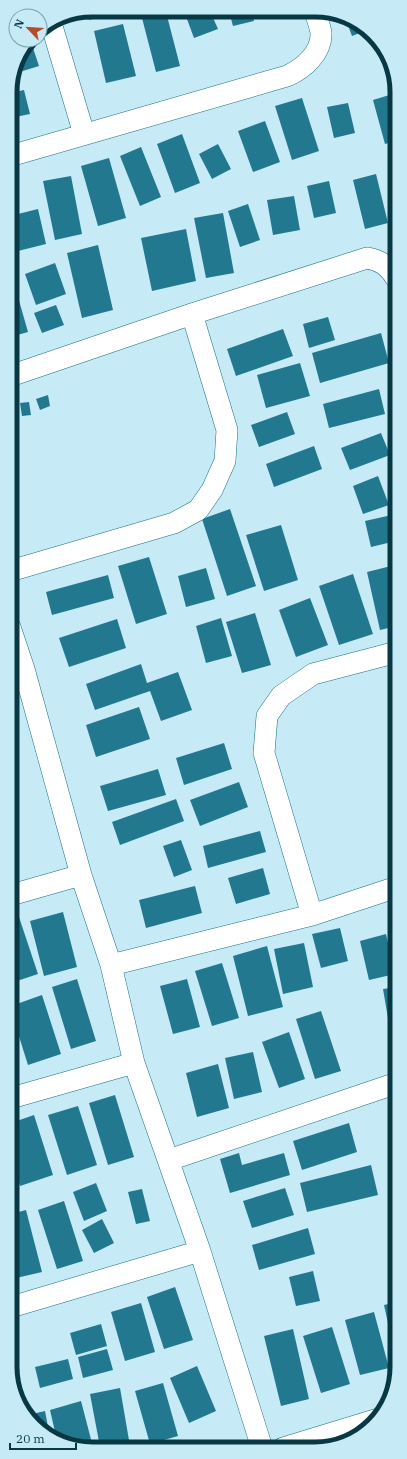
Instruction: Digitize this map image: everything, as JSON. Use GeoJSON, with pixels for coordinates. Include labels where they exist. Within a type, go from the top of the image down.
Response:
{"type":"FeatureCollection","features":[{"type":"Feature","properties":{"kind":"street"},"geometry":{"type":"LineString","coordinates":[[17,154],[297,72],[308,64],[319,43],[321,34],[316,17]]}},
{"type":"Feature","properties":{"kind":"street"},"geometry":{"type":"LineString","coordinates":[[53,28],[84,134]]}},
{"type":"Feature","properties":{"kind":"street"},"geometry":{"type":"LineString","coordinates":[[17,374],[192,314],[367,258],[375,259],[390,269]]}},
{"type":"Feature","properties":{"kind":"street"},"geometry":{"type":"LineString","coordinates":[[17,569],[174,523],[198,510],[212,490],[225,461],[227,430],[192,314]]}},
{"type":"Feature","properties":{"kind":"street"},"geometry":{"type":"LineString","coordinates":[[312,915],[264,753],[267,716],[280,696],[312,674],[390,654]]}},
{"type":"Feature","properties":{"kind":"street"},"geometry":{"type":"LineString","coordinates":[[17,671],[111,965],[134,1063],[200,1251],[260,1442]]}},
{"type":"Feature","properties":{"kind":"street"},"geometry":{"type":"LineString","coordinates":[[17,893],[81,875]]}},
{"type":"Feature","properties":{"kind":"street"},"geometry":{"type":"LineString","coordinates":[[111,965],[312,915],[390,889]]}},
{"type":"Feature","properties":{"kind":"street"},"geometry":{"type":"LineString","coordinates":[[17,1096],[134,1063]]}},
{"type":"Feature","properties":{"kind":"street"},"geometry":{"type":"LineString","coordinates":[[169,1160],[390,1086]]}},
{"type":"Feature","properties":{"kind":"street"},"geometry":{"type":"LineString","coordinates":[[17,1305],[200,1251]]}},
{"type":"Feature","properties":{"kind":"street"},"geometry":{"type":"LineString","coordinates":[[303,1442],[365,1423]]}},
{"type":"Feature","properties":{"kind":"building"},"geometry":{"type":"Polygon","coordinates":[[[88,17],[100,17],[89,20],[88,17]]]}},
{"type":"Feature","properties":{"kind":"building"},"geometry":{"type":"Polygon","coordinates":[[[167,17],[180,66],[156,72],[142,18],[167,17]]]}},
{"type":"Feature","properties":{"kind":"building"},"geometry":{"type":"Polygon","coordinates":[[[186,17],[213,17],[218,29],[194,38],[186,17]]]}},
{"type":"Feature","properties":{"kind":"building"},"geometry":{"type":"Polygon","coordinates":[[[231,17],[253,17],[254,21],[233,26],[231,17]]]}},
{"type":"Feature","properties":{"kind":"building"},"geometry":{"type":"Polygon","coordinates":[[[123,24],[136,76],[106,83],[94,31],[123,24]]]}},
{"type":"Feature","properties":{"kind":"building"},"geometry":{"type":"Polygon","coordinates":[[[348,25],[361,33],[352,36],[348,25]]]}},
{"type":"Feature","properties":{"kind":"building"},"geometry":{"type":"Polygon","coordinates":[[[33,48],[39,66],[20,72],[25,59],[30,50],[33,48]]]}},
{"type":"Feature","properties":{"kind":"building"},"geometry":{"type":"Polygon","coordinates":[[[382,59],[388,73],[385,73],[382,59]]]}},
{"type":"Feature","properties":{"kind":"building"},"geometry":{"type":"Polygon","coordinates":[[[24,90],[30,114],[17,117],[17,92],[24,90]]]}},
{"type":"Feature","properties":{"kind":"building"},"geometry":{"type":"Polygon","coordinates":[[[390,95],[390,143],[385,144],[373,100],[390,95]]]}},
{"type":"Feature","properties":{"kind":"building"},"geometry":{"type":"Polygon","coordinates":[[[302,98],[319,151],[292,160],[275,106],[302,98]]]}},
{"type":"Feature","properties":{"kind":"building"},"geometry":{"type":"Polygon","coordinates":[[[348,103],[355,133],[334,138],[327,107],[348,103]]]}},
{"type":"Feature","properties":{"kind":"building"},"geometry":{"type":"Polygon","coordinates":[[[265,121],[280,162],[253,172],[238,131],[265,121]]]}},
{"type":"Feature","properties":{"kind":"building"},"geometry":{"type":"Polygon","coordinates":[[[182,134],[200,183],[175,193],[157,144],[182,134]]]}},
{"type":"Feature","properties":{"kind":"building"},"geometry":{"type":"Polygon","coordinates":[[[218,144],[231,169],[212,179],[199,154],[218,144]]]}},
{"type":"Feature","properties":{"kind":"building"},"geometry":{"type":"Polygon","coordinates":[[[141,147],[161,197],[140,206],[120,156],[141,147]]]}},
{"type":"Feature","properties":{"kind":"building"},"geometry":{"type":"Polygon","coordinates":[[[109,158],[126,218],[98,226],[81,166],[109,158]]]}},
{"type":"Feature","properties":{"kind":"building"},"geometry":{"type":"Polygon","coordinates":[[[376,174],[388,223],[365,229],[353,180],[376,174]]]}},
{"type":"Feature","properties":{"kind":"building"},"geometry":{"type":"Polygon","coordinates":[[[71,176],[82,234],[55,240],[43,181],[71,176]]]}},
{"type":"Feature","properties":{"kind":"building"},"geometry":{"type":"Polygon","coordinates":[[[329,181],[336,213],[314,218],[307,186],[329,181]]]}},
{"type":"Feature","properties":{"kind":"building"},"geometry":{"type":"Polygon","coordinates":[[[294,196],[300,230],[273,235],[267,200],[294,196]]]}},
{"type":"Feature","properties":{"kind":"building"},"geometry":{"type":"Polygon","coordinates":[[[248,204],[260,240],[240,247],[228,211],[248,204]]]}},
{"type":"Feature","properties":{"kind":"building"},"geometry":{"type":"Polygon","coordinates":[[[38,209],[46,244],[18,251],[17,214],[38,209]]]}},
{"type":"Feature","properties":{"kind":"building"},"geometry":{"type":"Polygon","coordinates":[[[223,213],[234,273],[206,278],[194,218],[223,213]]]}},
{"type":"Feature","properties":{"kind":"building"},"geometry":{"type":"Polygon","coordinates":[[[186,229],[196,281],[152,291],[141,238],[186,229]]]}},
{"type":"Feature","properties":{"kind":"building"},"geometry":{"type":"Polygon","coordinates":[[[98,245],[113,310],[82,318],[67,253],[98,245]]]}},
{"type":"Feature","properties":{"kind":"building"},"geometry":{"type":"Polygon","coordinates":[[[55,263],[66,294],[36,305],[25,274],[55,263]]]}},
{"type":"Feature","properties":{"kind":"building"},"geometry":{"type":"Polygon","coordinates":[[[17,294],[28,332],[17,335],[17,294]]]}},
{"type":"Feature","properties":{"kind":"building"},"geometry":{"type":"Polygon","coordinates":[[[56,305],[64,325],[42,333],[34,313],[56,305]]]}},
{"type":"Feature","properties":{"kind":"building"},"geometry":{"type":"Polygon","coordinates":[[[328,317],[335,340],[309,348],[303,324],[328,317]]]}},
{"type":"Feature","properties":{"kind":"building"},"geometry":{"type":"Polygon","coordinates":[[[283,329],[293,356],[236,376],[227,349],[283,329]]]}},
{"type":"Feature","properties":{"kind":"building"},"geometry":{"type":"Polygon","coordinates":[[[381,333],[389,363],[320,383],[312,353],[381,333]]]}},
{"type":"Feature","properties":{"kind":"building"},"geometry":{"type":"Polygon","coordinates":[[[300,363],[310,396],[266,408],[257,375],[300,363]]]}},
{"type":"Feature","properties":{"kind":"building"},"geometry":{"type":"Polygon","coordinates":[[[379,389],[385,414],[329,428],[323,404],[379,389]]]}},
{"type":"Feature","properties":{"kind":"building"},"geometry":{"type":"Polygon","coordinates":[[[48,395],[50,406],[40,410],[36,399],[48,395]]]}},
{"type":"Feature","properties":{"kind":"building"},"geometry":{"type":"Polygon","coordinates":[[[29,402],[31,415],[22,416],[20,403],[29,402]]]}},
{"type":"Feature","properties":{"kind":"building"},"geometry":{"type":"Polygon","coordinates":[[[287,412],[295,434],[259,447],[251,425],[287,412]]]}},
{"type":"Feature","properties":{"kind":"building"},"geometry":{"type":"Polygon","coordinates":[[[381,433],[390,455],[350,470],[341,448],[381,433]]]}},
{"type":"Feature","properties":{"kind":"building"},"geometry":{"type":"Polygon","coordinates":[[[314,446],[322,469],[274,487],[266,464],[314,446]]]}},
{"type":"Feature","properties":{"kind":"building"},"geometry":{"type":"Polygon","coordinates":[[[378,476],[389,505],[363,514],[353,486],[378,476]]]}},
{"type":"Feature","properties":{"kind":"building"},"geometry":{"type":"Polygon","coordinates":[[[230,509],[256,586],[227,596],[202,519],[230,509]]]}},
{"type":"Feature","properties":{"kind":"building"},"geometry":{"type":"Polygon","coordinates":[[[390,515],[390,542],[371,547],[365,521],[390,515]]]}},
{"type":"Feature","properties":{"kind":"building"},"geometry":{"type":"Polygon","coordinates":[[[281,525],[298,580],[264,591],[246,535],[281,525]]]}},
{"type":"Feature","properties":{"kind":"building"},"geometry":{"type":"Polygon","coordinates":[[[149,557],[167,614],[136,624],[118,566],[149,557]]]}},
{"type":"Feature","properties":{"kind":"building"},"geometry":{"type":"Polygon","coordinates":[[[390,566],[390,628],[380,630],[367,572],[390,566]]]}},
{"type":"Feature","properties":{"kind":"building"},"geometry":{"type":"Polygon","coordinates":[[[206,568],[215,599],[186,607],[178,576],[206,568]]]}},
{"type":"Feature","properties":{"kind":"building"},"geometry":{"type":"Polygon","coordinates":[[[353,574],[373,634],[339,645],[319,586],[353,574]]]}},
{"type":"Feature","properties":{"kind":"building"},"geometry":{"type":"Polygon","coordinates":[[[108,575],[114,598],[52,615],[46,592],[108,575]]]}},
{"type":"Feature","properties":{"kind":"building"},"geometry":{"type":"Polygon","coordinates":[[[310,598],[328,645],[296,657],[279,610],[310,598]]]}},
{"type":"Feature","properties":{"kind":"building"},"geometry":{"type":"Polygon","coordinates":[[[255,613],[271,665],[242,673],[226,622],[255,613]]]}},
{"type":"Feature","properties":{"kind":"building"},"geometry":{"type":"Polygon","coordinates":[[[221,618],[232,656],[206,663],[196,626],[221,618]]]}},
{"type":"Feature","properties":{"kind":"building"},"geometry":{"type":"Polygon","coordinates":[[[117,619],[126,648],[69,667],[59,638],[117,619]]]}},
{"type":"Feature","properties":{"kind":"building"},"geometry":{"type":"Polygon","coordinates":[[[141,664],[147,683],[178,672],[192,710],[161,721],[150,691],[95,710],[86,684],[141,664]]]}},
{"type":"Feature","properties":{"kind":"building"},"geometry":{"type":"Polygon","coordinates":[[[139,707],[150,739],[96,757],[86,725],[139,707]]]}},
{"type":"Feature","properties":{"kind":"building"},"geometry":{"type":"Polygon","coordinates":[[[224,743],[232,769],[184,785],[176,758],[224,743]]]}},
{"type":"Feature","properties":{"kind":"building"},"geometry":{"type":"Polygon","coordinates":[[[158,769],[166,795],[108,811],[100,786],[158,769]]]}},
{"type":"Feature","properties":{"kind":"building"},"geometry":{"type":"Polygon","coordinates":[[[239,782],[248,807],[200,826],[190,800],[239,782]]]}},
{"type":"Feature","properties":{"kind":"building"},"geometry":{"type":"Polygon","coordinates":[[[176,799],[184,821],[120,845],[112,822],[176,799]]]}},
{"type":"Feature","properties":{"kind":"building"},"geometry":{"type":"Polygon","coordinates":[[[260,831],[266,852],[208,868],[203,846],[260,831]]]}},
{"type":"Feature","properties":{"kind":"building"},"geometry":{"type":"Polygon","coordinates":[[[181,840],[192,870],[174,877],[163,846],[181,840]]]}},
{"type":"Feature","properties":{"kind":"building"},"geometry":{"type":"Polygon","coordinates":[[[263,868],[270,894],[236,904],[228,878],[263,868]]]}},
{"type":"Feature","properties":{"kind":"building"},"geometry":{"type":"Polygon","coordinates":[[[195,886],[202,913],[146,928],[139,900],[195,886]]]}},
{"type":"Feature","properties":{"kind":"building"},"geometry":{"type":"Polygon","coordinates":[[[63,912],[77,967],[44,976],[30,921],[63,912]]]}},
{"type":"Feature","properties":{"kind":"building"},"geometry":{"type":"Polygon","coordinates":[[[19,917],[38,974],[17,981],[17,918],[19,917]]]}},
{"type":"Feature","properties":{"kind":"building"},"geometry":{"type":"Polygon","coordinates":[[[340,928],[348,961],[321,968],[312,934],[340,928]]]}},
{"type":"Feature","properties":{"kind":"building"},"geometry":{"type":"Polygon","coordinates":[[[386,934],[390,952],[390,975],[369,980],[360,941],[386,934]]]}},
{"type":"Feature","properties":{"kind":"building"},"geometry":{"type":"Polygon","coordinates":[[[304,943],[313,987],[283,994],[274,949],[304,943]]]}},
{"type":"Feature","properties":{"kind":"building"},"geometry":{"type":"Polygon","coordinates":[[[267,946],[283,1007],[248,1016],[233,956],[267,946]]]}},
{"type":"Feature","properties":{"kind":"building"},"geometry":{"type":"Polygon","coordinates":[[[222,963],[239,1018],[212,1026],[195,971],[222,963]]]}},
{"type":"Feature","properties":{"kind":"building"},"geometry":{"type":"Polygon","coordinates":[[[77,979],[96,1041],[71,1049],[52,987],[77,979]]]}},
{"type":"Feature","properties":{"kind":"building"},"geometry":{"type":"Polygon","coordinates":[[[187,979],[200,1027],[173,1034],[160,986],[187,979]]]}},
{"type":"Feature","properties":{"kind":"building"},"geometry":{"type":"Polygon","coordinates":[[[390,988],[390,1030],[383,989],[390,988]]]}},
{"type":"Feature","properties":{"kind":"building"},"geometry":{"type":"Polygon","coordinates":[[[42,995],[61,1054],[28,1065],[17,1030],[17,1004],[42,995]]]}},
{"type":"Feature","properties":{"kind":"building"},"geometry":{"type":"Polygon","coordinates":[[[321,1011],[341,1071],[315,1079],[296,1019],[321,1011]]]}},
{"type":"Feature","properties":{"kind":"building"},"geometry":{"type":"Polygon","coordinates":[[[289,1032],[305,1079],[279,1088],[262,1042],[289,1032]]]}},
{"type":"Feature","properties":{"kind":"building"},"geometry":{"type":"Polygon","coordinates":[[[253,1052],[262,1092],[234,1099],[225,1058],[253,1052]]]}},
{"type":"Feature","properties":{"kind":"building"},"geometry":{"type":"Polygon","coordinates":[[[218,1064],[229,1108],[197,1117],[186,1073],[218,1064]]]}},
{"type":"Feature","properties":{"kind":"building"},"geometry":{"type":"Polygon","coordinates":[[[115,1095],[134,1157],[108,1165],[89,1103],[115,1095]]]}},
{"type":"Feature","properties":{"kind":"building"},"geometry":{"type":"Polygon","coordinates":[[[78,1106],[97,1165],[67,1175],[48,1115],[78,1106]]]}},
{"type":"Feature","properties":{"kind":"building"},"geometry":{"type":"Polygon","coordinates":[[[34,1115],[53,1175],[20,1186],[17,1176],[17,1121],[34,1115]]]}},
{"type":"Feature","properties":{"kind":"building"},"geometry":{"type":"Polygon","coordinates":[[[349,1123],[357,1152],[302,1170],[293,1141],[349,1123]]]}},
{"type":"Feature","properties":{"kind":"building"},"geometry":{"type":"Polygon","coordinates":[[[239,1153],[242,1165],[284,1153],[290,1175],[230,1193],[220,1159],[239,1153]]]}},
{"type":"Feature","properties":{"kind":"building"},"geometry":{"type":"Polygon","coordinates":[[[371,1165],[378,1195],[307,1212],[300,1183],[371,1165]]]}},
{"type":"Feature","properties":{"kind":"building"},"geometry":{"type":"Polygon","coordinates":[[[96,1183],[107,1211],[84,1221],[73,1192],[96,1183]]]}},
{"type":"Feature","properties":{"kind":"building"},"geometry":{"type":"Polygon","coordinates":[[[285,1188],[294,1215],[252,1228],[243,1201],[285,1188]]]}},
{"type":"Feature","properties":{"kind":"building"},"geometry":{"type":"Polygon","coordinates":[[[142,1189],[150,1221],[136,1224],[128,1192],[142,1189]]]}},
{"type":"Feature","properties":{"kind":"building"},"geometry":{"type":"Polygon","coordinates":[[[64,1201],[83,1261],[57,1269],[38,1210],[64,1201]]]}},
{"type":"Feature","properties":{"kind":"building"},"geometry":{"type":"Polygon","coordinates":[[[26,1210],[42,1272],[17,1278],[17,1212],[26,1210]]]}},
{"type":"Feature","properties":{"kind":"building"},"geometry":{"type":"Polygon","coordinates":[[[102,1219],[114,1243],[94,1253],[82,1230],[102,1219]]]}},
{"type":"Feature","properties":{"kind":"building"},"geometry":{"type":"Polygon","coordinates":[[[308,1228],[315,1254],[259,1270],[252,1245],[308,1228]]]}},
{"type":"Feature","properties":{"kind":"building"},"geometry":{"type":"Polygon","coordinates":[[[313,1271],[320,1301],[296,1306],[289,1277],[313,1271]]]}},
{"type":"Feature","properties":{"kind":"building"},"geometry":{"type":"Polygon","coordinates":[[[175,1287],[193,1340],[164,1349],[147,1297],[175,1287]]]}},
{"type":"Feature","properties":{"kind":"building"},"geometry":{"type":"Polygon","coordinates":[[[141,1303],[155,1352],[125,1361],[111,1312],[141,1303]]]}},
{"type":"Feature","properties":{"kind":"building"},"geometry":{"type":"Polygon","coordinates":[[[390,1304],[390,1332],[384,1305],[390,1304]]]}},
{"type":"Feature","properties":{"kind":"building"},"geometry":{"type":"Polygon","coordinates":[[[374,1312],[389,1368],[360,1375],[345,1320],[374,1312]]]}},
{"type":"Feature","properties":{"kind":"building"},"geometry":{"type":"Polygon","coordinates":[[[101,1324],[107,1346],[76,1355],[70,1333],[101,1324]]]}},
{"type":"Feature","properties":{"kind":"building"},"geometry":{"type":"Polygon","coordinates":[[[332,1327],[350,1384],[321,1393],[303,1336],[332,1327]]]}},
{"type":"Feature","properties":{"kind":"building"},"geometry":{"type":"Polygon","coordinates":[[[293,1329],[309,1399],[281,1406],[264,1336],[293,1329]]]}},
{"type":"Feature","properties":{"kind":"building"},"geometry":{"type":"Polygon","coordinates":[[[107,1349],[113,1370],[83,1378],[78,1357],[107,1349]]]}},
{"type":"Feature","properties":{"kind":"building"},"geometry":{"type":"Polygon","coordinates":[[[68,1359],[73,1379],[40,1388],[35,1367],[68,1359]]]}},
{"type":"Feature","properties":{"kind":"building"},"geometry":{"type":"Polygon","coordinates":[[[197,1366],[216,1411],[189,1423],[170,1378],[197,1366]]]}},
{"type":"Feature","properties":{"kind":"building"},"geometry":{"type":"Polygon","coordinates":[[[163,1383],[178,1436],[157,1442],[149,1442],[135,1391],[163,1383]]]}},
{"type":"Feature","properties":{"kind":"building"},"geometry":{"type":"Polygon","coordinates":[[[120,1388],[129,1442],[99,1442],[90,1394],[120,1388]]]}},
{"type":"Feature","properties":{"kind":"building"},"geometry":{"type":"Polygon","coordinates":[[[81,1401],[92,1442],[77,1441],[55,1433],[50,1410],[81,1401]]]}},
{"type":"Feature","properties":{"kind":"building"},"geometry":{"type":"Polygon","coordinates":[[[45,1411],[48,1428],[46,1427],[33,1414],[45,1411]]]}}]}
